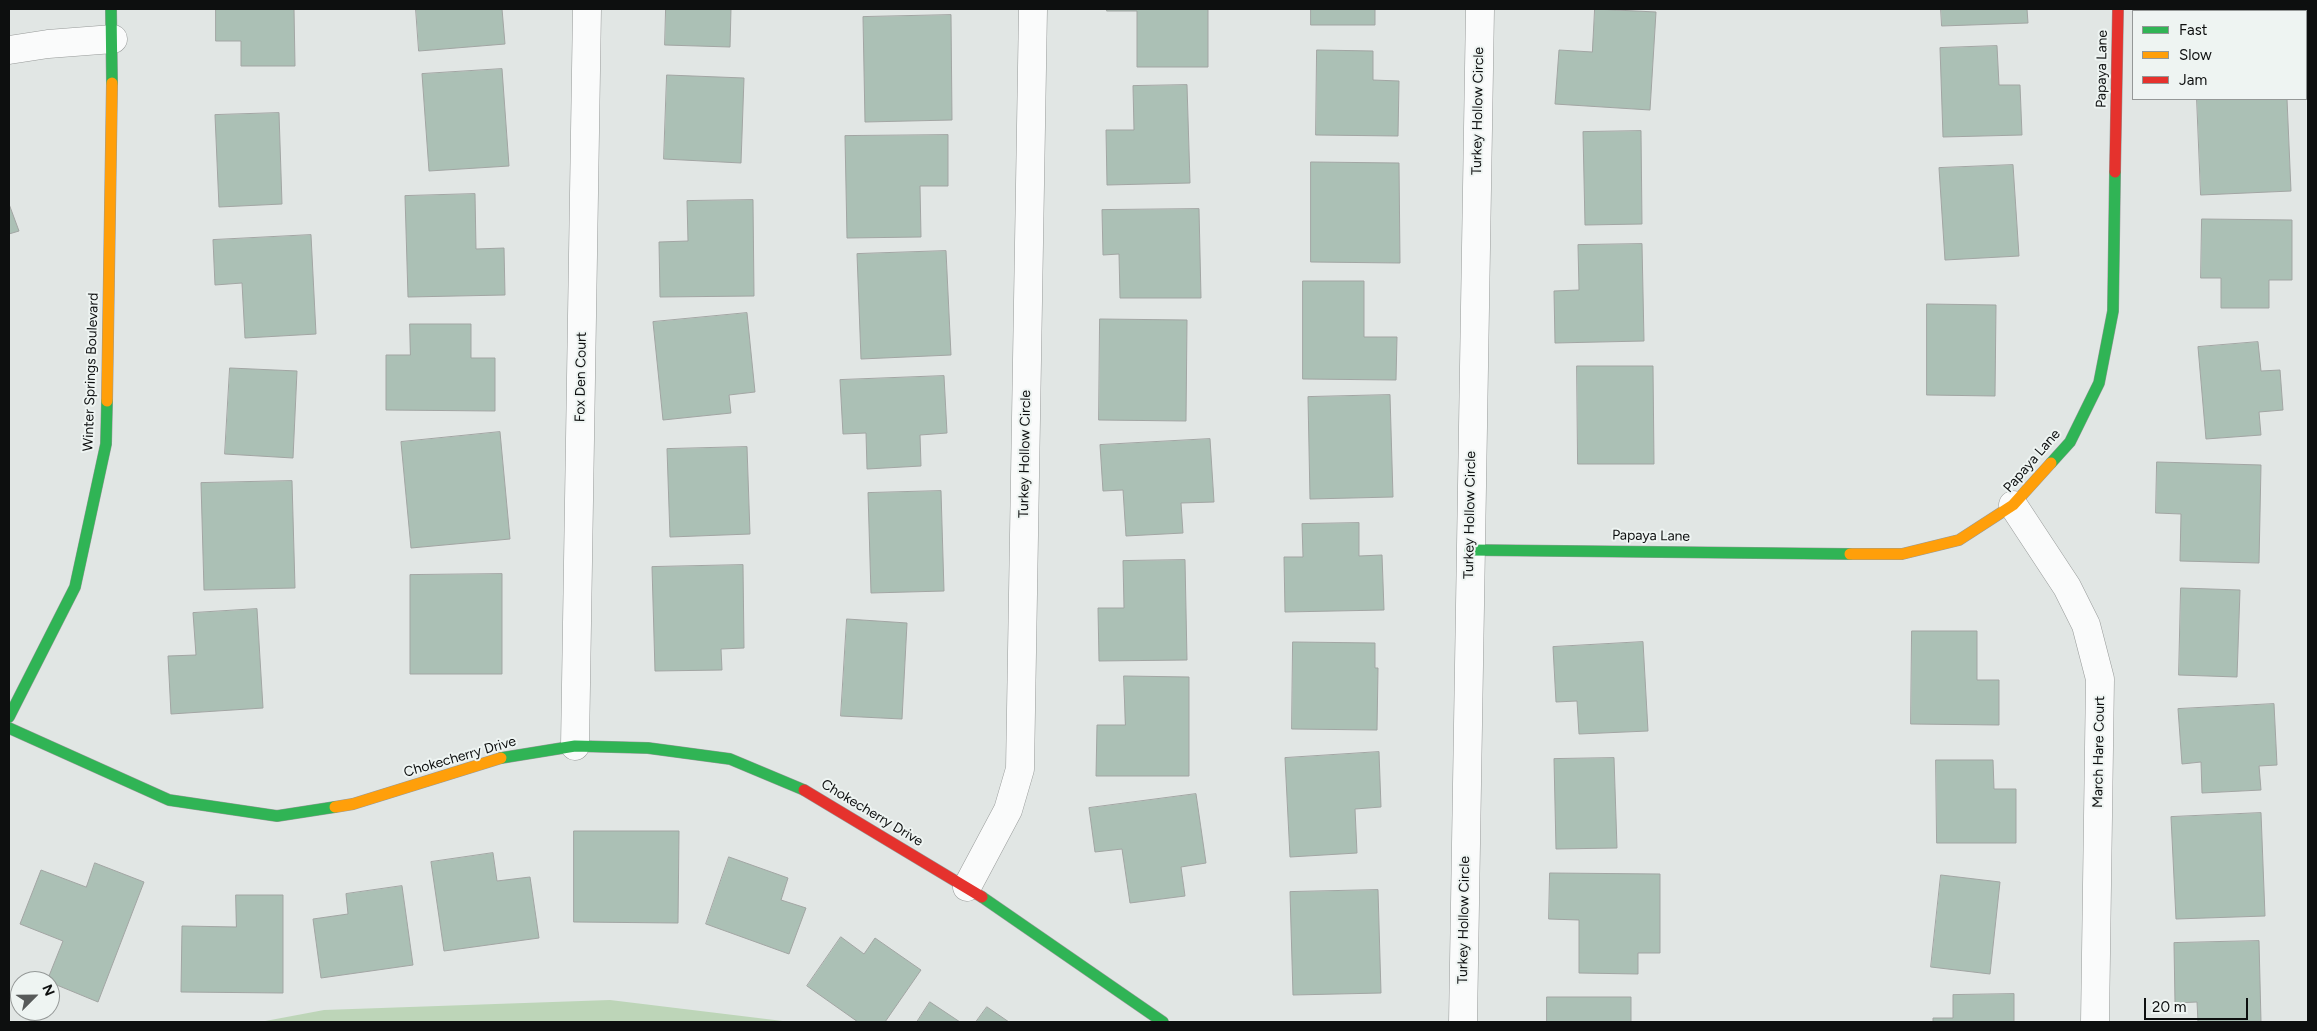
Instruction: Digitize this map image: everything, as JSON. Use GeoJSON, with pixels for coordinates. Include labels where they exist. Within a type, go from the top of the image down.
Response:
{"type":"FeatureCollection","features":[{"type":"Feature","properties":{"kind":"street","name":"Winter Springs Boulevard"},"geometry":{"type":"LineString","coordinates":[[9,717],[75,587],[106,444],[111,9]]}},
{"type":"Feature","properties":{"kind":"street","name":"Fox Den Court"},"geometry":{"type":"LineString","coordinates":[[575,746],[587,9]]}},
{"type":"Feature","properties":{"kind":"street","name":"Turkey Hollow Circle"},"geometry":{"type":"LineString","coordinates":[[967,887],[1008,810],[1020,769],[1032,9]]}},
{"type":"Feature","properties":{"kind":"street","name":"Turkey Hollow Circle"},"geometry":{"type":"LineString","coordinates":[[1463,1022],[1480,9]]}},
{"type":"Feature","properties":{"kind":"street","name":"Papaya Lane"},"geometry":{"type":"LineString","coordinates":[[1470,550],[1902,554],[1959,540],[2013,505],[2070,442],[2099,383],[2113,311],[2118,9]]}},
{"type":"Feature","properties":{"kind":"street"},"geometry":{"type":"LineString","coordinates":[[9,50],[48,44],[112,39]]}},
{"type":"Feature","properties":{"kind":"street","name":"March Hare Court"},"geometry":{"type":"LineString","coordinates":[[2013,505],[2068,587],[2086,625],[2100,679],[2094,1022]]}},
{"type":"Feature","properties":{"kind":"street","name":"Chokecherry Drive"},"geometry":{"type":"LineString","coordinates":[[9,728],[169,800],[277,816],[353,804],[503,757],[575,746],[648,748],[730,759],[801,788],[967,887],[1163,1022]]}},
{"type":"Feature","properties":{"kind":"green space"},"geometry":{"type":"Polygon","coordinates":[[[610,1000],[791,1022],[260,1022],[324,1010],[610,1000]]]}},
{"type":"Feature","properties":{"kind":"building"},"geometry":{"type":"Polygon","coordinates":[[[216,9],[294,9],[295,66],[241,66],[241,41],[216,41],[216,9]]]}},
{"type":"Feature","properties":{"kind":"building"},"geometry":{"type":"Polygon","coordinates":[[[416,9],[502,9],[505,44],[419,51],[416,9]]]}},
{"type":"Feature","properties":{"kind":"building"},"geometry":{"type":"Polygon","coordinates":[[[666,9],[731,9],[730,47],[665,45],[666,9]]]}},
{"type":"Feature","properties":{"kind":"building"},"geometry":{"type":"Polygon","coordinates":[[[1107,9],[1208,9],[1208,67],[1137,67],[1137,11],[1107,11],[1107,9]]]}},
{"type":"Feature","properties":{"kind":"building"},"geometry":{"type":"Polygon","coordinates":[[[1311,9],[1375,9],[1375,25],[1311,25],[1311,9]]]}},
{"type":"Feature","properties":{"kind":"building"},"geometry":{"type":"Polygon","coordinates":[[[1595,9],[1656,12],[1650,110],[1555,104],[1559,50],[1592,52],[1595,9]]]}},
{"type":"Feature","properties":{"kind":"building"},"geometry":{"type":"Polygon","coordinates":[[[1941,9],[2027,9],[2028,23],[1942,26],[1941,9]]]}},
{"type":"Feature","properties":{"kind":"building"},"geometry":{"type":"Polygon","coordinates":[[[2300,9],[2300,10],[2212,10],[2300,9]]]}},
{"type":"Feature","properties":{"kind":"building"},"geometry":{"type":"Polygon","coordinates":[[[951,15],[952,120],[865,122],[863,17],[951,15]]]}},
{"type":"Feature","properties":{"kind":"building"},"geometry":{"type":"Polygon","coordinates":[[[1997,46],[1999,85],[2020,85],[2022,135],[1943,137],[1940,48],[1997,46]]]}},
{"type":"Feature","properties":{"kind":"building"},"geometry":{"type":"Polygon","coordinates":[[[1317,50],[1373,51],[1373,80],[1399,81],[1398,136],[1316,135],[1317,50]]]}},
{"type":"Feature","properties":{"kind":"building"},"geometry":{"type":"Polygon","coordinates":[[[502,69],[509,166],[429,171],[422,74],[502,69]]]}},
{"type":"Feature","properties":{"kind":"building"},"geometry":{"type":"Polygon","coordinates":[[[667,75],[744,78],[741,163],[664,159],[667,75]]]}},
{"type":"Feature","properties":{"kind":"building"},"geometry":{"type":"Polygon","coordinates":[[[1187,85],[1190,183],[1107,185],[1106,130],[1134,130],[1133,86],[1187,85]]]}},
{"type":"Feature","properties":{"kind":"building"},"geometry":{"type":"Polygon","coordinates":[[[2197,100],[2287,100],[2291,191],[2201,195],[2197,100]]]}},
{"type":"Feature","properties":{"kind":"building"},"geometry":{"type":"Polygon","coordinates":[[[279,113],[282,204],[219,207],[215,115],[279,113]]]}},
{"type":"Feature","properties":{"kind":"building"},"geometry":{"type":"Polygon","coordinates":[[[1641,131],[1642,224],[1585,225],[1583,132],[1641,131]]]}},
{"type":"Feature","properties":{"kind":"building"},"geometry":{"type":"Polygon","coordinates":[[[948,135],[948,186],[920,186],[921,237],[847,238],[845,136],[948,135]]]}},
{"type":"Feature","properties":{"kind":"building"},"geometry":{"type":"Polygon","coordinates":[[[1311,162],[1399,163],[1400,263],[1311,262],[1311,162]]]}},
{"type":"Feature","properties":{"kind":"building"},"geometry":{"type":"Polygon","coordinates":[[[2013,165],[2019,256],[1945,260],[1939,168],[2013,165]]]}},
{"type":"Feature","properties":{"kind":"building"},"geometry":{"type":"Polygon","coordinates":[[[475,194],[476,249],[504,248],[505,295],[408,297],[405,196],[475,194]]]}},
{"type":"Feature","properties":{"kind":"building"},"geometry":{"type":"Polygon","coordinates":[[[753,200],[754,296],[660,297],[659,242],[688,241],[687,201],[753,200]]]}},
{"type":"Feature","properties":{"kind":"building"},"geometry":{"type":"Polygon","coordinates":[[[9,204],[19,231],[9,234],[9,204]]]}},
{"type":"Feature","properties":{"kind":"building"},"geometry":{"type":"Polygon","coordinates":[[[1199,209],[1201,298],[1120,298],[1119,254],[1103,255],[1102,210],[1199,209]]]}},
{"type":"Feature","properties":{"kind":"building"},"geometry":{"type":"Polygon","coordinates":[[[2202,219],[2292,220],[2292,280],[2269,280],[2269,308],[2221,308],[2221,278],[2201,278],[2202,219]]]}},
{"type":"Feature","properties":{"kind":"building"},"geometry":{"type":"Polygon","coordinates":[[[311,235],[316,334],[245,338],[242,283],[215,285],[213,240],[311,235]]]}},
{"type":"Feature","properties":{"kind":"building"},"geometry":{"type":"Polygon","coordinates":[[[1642,244],[1644,341],[1555,343],[1554,291],[1579,290],[1578,245],[1642,244]]]}},
{"type":"Feature","properties":{"kind":"building"},"geometry":{"type":"Polygon","coordinates":[[[946,251],[951,355],[861,359],[857,254],[946,251]]]}},
{"type":"Feature","properties":{"kind":"building"},"geometry":{"type":"Polygon","coordinates":[[[1303,281],[1364,281],[1364,337],[1397,337],[1396,380],[1303,379],[1303,281]]]}},
{"type":"Feature","properties":{"kind":"building"},"geometry":{"type":"Polygon","coordinates":[[[1927,304],[1996,305],[1995,396],[1927,395],[1927,304]]]}},
{"type":"Feature","properties":{"kind":"building"},"geometry":{"type":"Polygon","coordinates":[[[747,313],[755,392],[729,395],[731,413],[663,420],[653,322],[747,313]]]}},
{"type":"Feature","properties":{"kind":"building"},"geometry":{"type":"Polygon","coordinates":[[[1100,319],[1187,320],[1186,421],[1099,420],[1100,319]]]}},
{"type":"Feature","properties":{"kind":"building"},"geometry":{"type":"Polygon","coordinates":[[[410,324],[471,324],[471,358],[495,358],[495,411],[386,410],[386,355],[410,355],[410,324]]]}},
{"type":"Feature","properties":{"kind":"building"},"geometry":{"type":"Polygon","coordinates":[[[2258,342],[2261,371],[2280,370],[2283,410],[2259,412],[2261,435],[2206,439],[2198,347],[2258,342]]]}},
{"type":"Feature","properties":{"kind":"building"},"geometry":{"type":"Polygon","coordinates":[[[1577,366],[1653,366],[1654,464],[1578,464],[1577,366]]]}},
{"type":"Feature","properties":{"kind":"building"},"geometry":{"type":"Polygon","coordinates":[[[230,368],[297,371],[293,458],[225,454],[230,368]]]}},
{"type":"Feature","properties":{"kind":"building"},"geometry":{"type":"Polygon","coordinates":[[[944,376],[947,433],[920,435],[921,466],[867,469],[866,433],[843,434],[840,380],[944,376]]]}},
{"type":"Feature","properties":{"kind":"building"},"geometry":{"type":"Polygon","coordinates":[[[1390,395],[1393,497],[1310,499],[1308,397],[1390,395]]]}},
{"type":"Feature","properties":{"kind":"building"},"geometry":{"type":"Polygon","coordinates":[[[500,432],[510,539],[411,548],[401,442],[500,432]]]}},
{"type":"Feature","properties":{"kind":"building"},"geometry":{"type":"Polygon","coordinates":[[[1210,439],[1214,502],[1181,503],[1183,533],[1126,536],[1123,490],[1103,491],[1100,445],[1210,439]]]}},
{"type":"Feature","properties":{"kind":"building"},"geometry":{"type":"Polygon","coordinates":[[[747,447],[750,534],[670,537],[667,449],[747,447]]]}},
{"type":"Feature","properties":{"kind":"building"},"geometry":{"type":"Polygon","coordinates":[[[2157,462],[2261,465],[2259,563],[2180,561],[2181,514],[2156,513],[2157,462]]]}},
{"type":"Feature","properties":{"kind":"building"},"geometry":{"type":"Polygon","coordinates":[[[292,481],[295,588],[204,590],[201,483],[292,481]]]}},
{"type":"Feature","properties":{"kind":"building"},"geometry":{"type":"Polygon","coordinates":[[[941,491],[944,591],[871,593],[868,493],[941,491]]]}},
{"type":"Feature","properties":{"kind":"building"},"geometry":{"type":"Polygon","coordinates":[[[1359,523],[1359,556],[1382,555],[1384,610],[1285,612],[1284,557],[1303,557],[1302,524],[1359,523]]]}},
{"type":"Feature","properties":{"kind":"building"},"geometry":{"type":"Polygon","coordinates":[[[1185,560],[1187,660],[1099,661],[1098,608],[1124,608],[1123,561],[1185,560]]]}},
{"type":"Feature","properties":{"kind":"building"},"geometry":{"type":"Polygon","coordinates":[[[743,565],[744,648],[721,649],[722,670],[655,671],[652,567],[743,565]]]}},
{"type":"Feature","properties":{"kind":"building"},"geometry":{"type":"Polygon","coordinates":[[[502,574],[502,674],[410,674],[410,575],[502,574]]]}},
{"type":"Feature","properties":{"kind":"building"},"geometry":{"type":"Polygon","coordinates":[[[2181,588],[2240,590],[2237,677],[2179,675],[2181,588]]]}},
{"type":"Feature","properties":{"kind":"building"},"geometry":{"type":"Polygon","coordinates":[[[257,609],[263,708],[171,714],[168,656],[196,655],[193,613],[257,609]]]}},
{"type":"Feature","properties":{"kind":"building"},"geometry":{"type":"Polygon","coordinates":[[[847,619],[907,623],[902,719],[841,716],[847,619]]]}},
{"type":"Feature","properties":{"kind":"building"},"geometry":{"type":"Polygon","coordinates":[[[1912,631],[1977,631],[1977,680],[1999,680],[1999,725],[1911,724],[1912,631]]]}},
{"type":"Feature","properties":{"kind":"building"},"geometry":{"type":"Polygon","coordinates":[[[1293,642],[1375,643],[1375,668],[1378,668],[1377,730],[1292,729],[1293,642]]]}},
{"type":"Feature","properties":{"kind":"building"},"geometry":{"type":"Polygon","coordinates":[[[1643,642],[1648,731],[1579,734],[1577,701],[1556,702],[1553,647],[1643,642]]]}},
{"type":"Feature","properties":{"kind":"building"},"geometry":{"type":"Polygon","coordinates":[[[1124,676],[1189,677],[1189,776],[1096,776],[1097,725],[1125,725],[1124,676]]]}},
{"type":"Feature","properties":{"kind":"building"},"geometry":{"type":"Polygon","coordinates":[[[2274,704],[2277,765],[2259,766],[2261,790],[2202,793],[2201,762],[2182,764],[2178,709],[2274,704]]]}},
{"type":"Feature","properties":{"kind":"building"},"geometry":{"type":"Polygon","coordinates":[[[1379,752],[1381,807],[1355,809],[1357,853],[1290,857],[1285,758],[1379,752]]]}},
{"type":"Feature","properties":{"kind":"building"},"geometry":{"type":"Polygon","coordinates":[[[1614,758],[1617,848],[1556,849],[1554,759],[1614,758]]]}},
{"type":"Feature","properties":{"kind":"building"},"geometry":{"type":"Polygon","coordinates":[[[1936,760],[1993,760],[1994,789],[2016,789],[2016,843],[1937,843],[1936,760]]]}},
{"type":"Feature","properties":{"kind":"building"},"geometry":{"type":"Polygon","coordinates":[[[1196,794],[1206,863],[1181,867],[1185,896],[1130,903],[1122,849],[1095,852],[1089,808],[1196,794]]]}},
{"type":"Feature","properties":{"kind":"building"},"geometry":{"type":"Polygon","coordinates":[[[2261,813],[2265,916],[2176,919],[2171,817],[2261,813]]]}},
{"type":"Feature","properties":{"kind":"building"},"geometry":{"type":"Polygon","coordinates":[[[574,831],[679,831],[678,923],[574,922],[574,831]]]}},
{"type":"Feature","properties":{"kind":"building"},"geometry":{"type":"Polygon","coordinates":[[[493,853],[497,881],[530,877],[539,938],[444,951],[431,862],[493,853]]]}},
{"type":"Feature","properties":{"kind":"building"},"geometry":{"type":"Polygon","coordinates":[[[729,857],[788,878],[781,900],[806,908],[789,954],[706,924],[729,857]]]}},
{"type":"Feature","properties":{"kind":"building"},"geometry":{"type":"Polygon","coordinates":[[[95,863],[144,882],[98,1002],[60,986],[60,971],[51,971],[63,941],[20,924],[41,870],[86,887],[95,863]]]}},
{"type":"Feature","properties":{"kind":"building"},"geometry":{"type":"Polygon","coordinates":[[[1550,873],[1660,874],[1660,953],[1638,953],[1638,974],[1579,973],[1579,920],[1549,919],[1550,873]]]}},
{"type":"Feature","properties":{"kind":"building"},"geometry":{"type":"Polygon","coordinates":[[[1941,875],[2000,882],[1990,974],[1931,967],[1941,875]]]}},
{"type":"Feature","properties":{"kind":"building"},"geometry":{"type":"Polygon","coordinates":[[[402,886],[413,965],[321,978],[313,919],[348,914],[346,894],[402,886]]]}},
{"type":"Feature","properties":{"kind":"building"},"geometry":{"type":"Polygon","coordinates":[[[1378,890],[1381,993],[1293,995],[1290,892],[1378,890]]]}},
{"type":"Feature","properties":{"kind":"building"},"geometry":{"type":"Polygon","coordinates":[[[236,895],[283,895],[283,993],[181,992],[182,926],[236,927],[236,895]]]}},
{"type":"Feature","properties":{"kind":"building"},"geometry":{"type":"Polygon","coordinates":[[[841,937],[864,954],[875,938],[921,970],[885,1022],[858,1022],[807,986],[841,937]]]}},
{"type":"Feature","properties":{"kind":"building"},"geometry":{"type":"Polygon","coordinates":[[[2259,941],[2261,1022],[2198,1022],[2197,1002],[2175,1003],[2174,943],[2259,941]]]}},
{"type":"Feature","properties":{"kind":"building"},"geometry":{"type":"Polygon","coordinates":[[[2014,994],[2014,1022],[1933,1022],[1933,1018],[1953,1018],[1953,995],[2014,994]]]}},
{"type":"Feature","properties":{"kind":"building"},"geometry":{"type":"Polygon","coordinates":[[[1547,997],[1631,997],[1631,1022],[1547,1022],[1547,997]]]}},
{"type":"Feature","properties":{"kind":"building"},"geometry":{"type":"Polygon","coordinates":[[[930,1002],[960,1022],[917,1022],[930,1002]]]}},
{"type":"Feature","properties":{"kind":"building"},"geometry":{"type":"Polygon","coordinates":[[[987,1007],[1009,1022],[976,1022],[987,1007]]]}},
{"type":"Feature","properties":{"kind":"traffic: fast"},"geometry":{"type":"LineString","coordinates":[[111,9],[112,83]]}},
{"type":"Feature","properties":{"kind":"traffic: fast"},"geometry":{"type":"LineString","coordinates":[[2051,463],[2070,442],[2099,383],[2113,311],[2115,172]]}},
{"type":"Feature","properties":{"kind":"traffic: fast"},"geometry":{"type":"LineString","coordinates":[[9,717],[75,587],[106,444],[107,401]]}},
{"type":"Feature","properties":{"kind":"traffic: fast"},"geometry":{"type":"LineString","coordinates":[[1470,550],[1850,554]]}},
{"type":"Feature","properties":{"kind":"traffic: fast"},"geometry":{"type":"LineString","coordinates":[[9,728],[169,800],[277,816],[335,807]]}},
{"type":"Feature","properties":{"kind":"traffic: fast"},"geometry":{"type":"LineString","coordinates":[[501,758],[575,746],[648,748],[730,759],[804,790]]}},
{"type":"Feature","properties":{"kind":"traffic: fast"},"geometry":{"type":"LineString","coordinates":[[982,897],[1163,1022]]}},
{"type":"Feature","properties":{"kind":"traffic: slow"},"geometry":{"type":"LineString","coordinates":[[107,401],[112,83]]}},
{"type":"Feature","properties":{"kind":"traffic: slow"},"geometry":{"type":"LineString","coordinates":[[1850,554],[1902,554],[1959,540],[2013,505],[2051,463]]}},
{"type":"Feature","properties":{"kind":"traffic: slow"},"geometry":{"type":"LineString","coordinates":[[335,807],[353,804],[501,758]]}},
{"type":"Feature","properties":{"kind":"traffic: jam"},"geometry":{"type":"LineString","coordinates":[[2115,172],[2118,9]]}},
{"type":"Feature","properties":{"kind":"traffic: jam"},"geometry":{"type":"LineString","coordinates":[[804,790],[982,897]]}}]}
